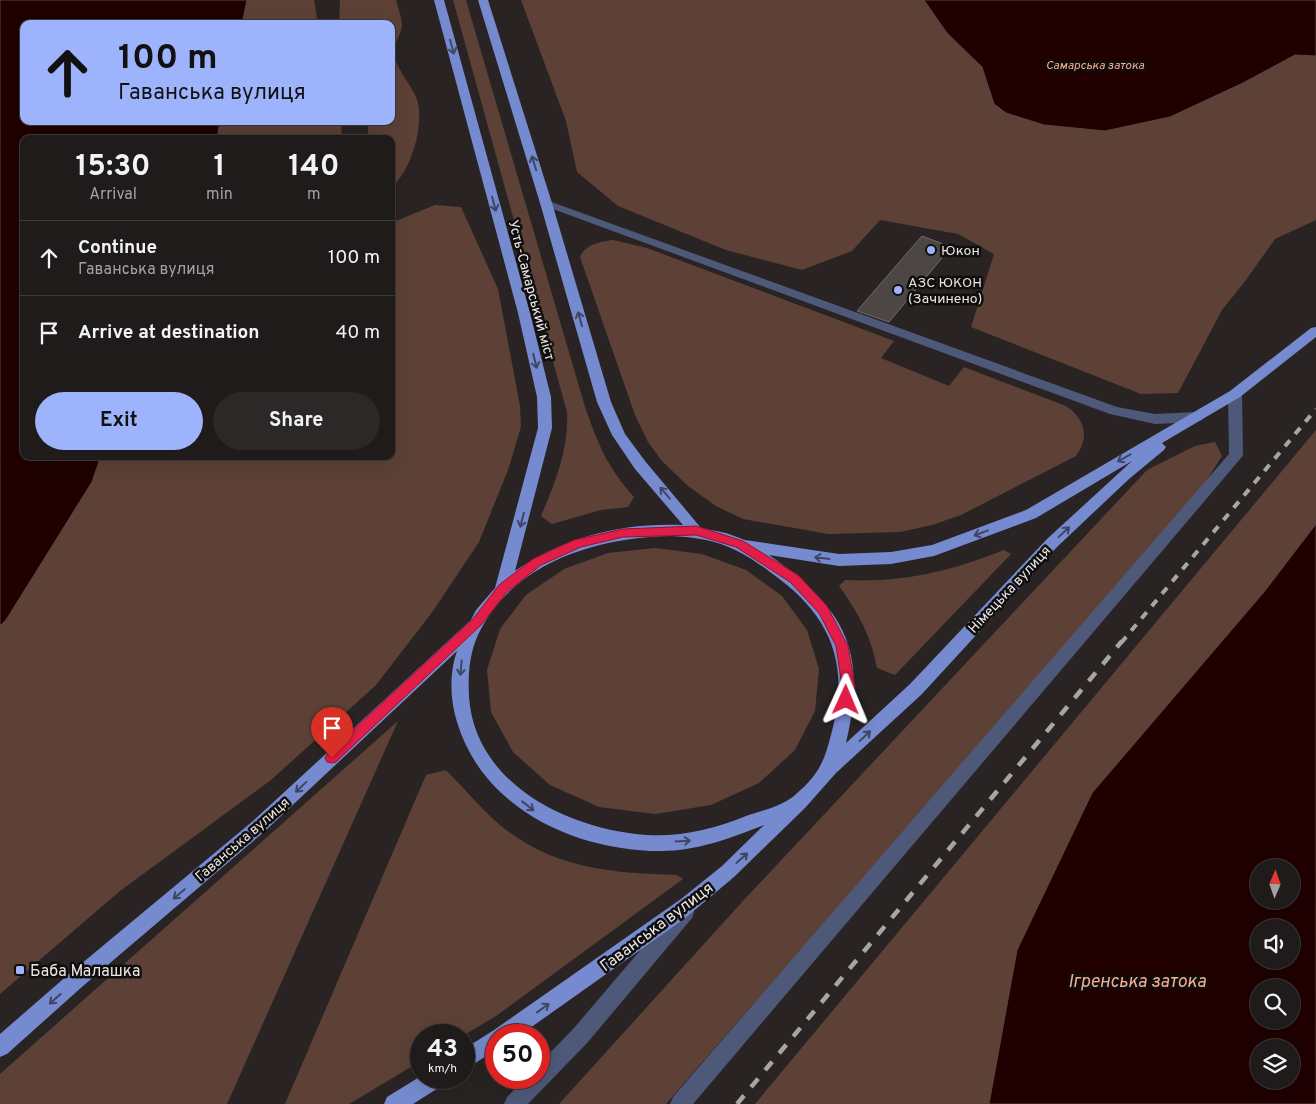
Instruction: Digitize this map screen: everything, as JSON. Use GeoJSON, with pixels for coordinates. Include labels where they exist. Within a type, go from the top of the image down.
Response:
{"type":"FeatureCollection","features":[{"type":"Feature","properties":{"kind":"main road","name":"Усть-Самарський міст"},"geometry":{"type":"LineString","coordinates":[[439,0],[524,313],[544,396],[545,428],[503,588]]}},
{"type":"Feature","properties":{"kind":"main road"},"geometry":{"type":"LineString","coordinates":[[483,0],[546,203],[604,402],[615,427],[640,465],[696,530]]}},
{"type":"Feature","properties":{"kind":"main road","name":"Німецька вулиця"},"geometry":{"type":"LineString","coordinates":[[740,544],[789,554],[839,560],[891,558],[934,550],[1031,514],[1235,394],[1316,331]]}},
{"type":"Feature","properties":{"kind":"main road","name":"Німецька вулиця"},"geometry":{"type":"LineString","coordinates":[[799,803],[829,769],[916,689],[1059,536],[1124,475],[1197,417]]}},
{"type":"Feature","properties":{"kind":"main road"},"geometry":{"type":"LineString","coordinates":[[799,803],[743,826],[691,841],[635,843],[581,832],[533,810],[496,779],[471,741],[459,701],[462,660],[477,622],[503,588],[537,562],[578,543],[623,533],[696,530],[740,544],[794,578],[823,610],[842,646],[849,686],[842,727],[829,769]]}},
{"type":"Feature","properties":{"kind":"main road","name":"Гаванська вулиця"},"geometry":{"type":"LineString","coordinates":[[0,1047],[76,980],[259,826],[477,622]]}},
{"type":"Feature","properties":{"kind":"main road","name":"Гаванська вулиця"},"geometry":{"type":"LineString","coordinates":[[520,1024],[697,898],[758,844],[799,803]]}},
{"type":"Feature","properties":{"kind":"main road"},"geometry":{"type":"LineString","coordinates":[[394,1104],[418,1089]]}},
{"type":"Feature","properties":{"kind":"street"},"geometry":{"type":"LineString","coordinates":[[546,203],[1115,411],[1154,419],[1197,417]]}},
{"type":"Feature","properties":{"kind":"street"},"geometry":{"type":"LineString","coordinates":[[680,1104],[1236,455],[1235,394]]}},
{"type":"Feature","properties":{"kind":"street"},"geometry":{"type":"LineString","coordinates":[[514,1104],[581,1035],[697,898]]}},
{"type":"Feature","properties":{"kind":"shaded area"},"geometry":{"type":"Polygon","coordinates":[[[247,0],[314,0],[317,20],[243,20],[247,0]]]}},
{"type":"Feature","properties":{"kind":"shaded area"},"geometry":{"type":"Polygon","coordinates":[[[340,0],[396,0],[402,26],[395,46],[395,20],[339,20],[340,0]]]}},
{"type":"Feature","properties":{"kind":"shaded area"},"geometry":{"type":"Polygon","coordinates":[[[453,0],[466,0],[585,407],[604,455],[634,497],[628,507],[601,510],[552,524],[541,516],[560,465],[566,439],[567,412],[453,0]]]}},
{"type":"Feature","properties":{"kind":"shaded area"},"geometry":{"type":"Polygon","coordinates":[[[521,0],[924,0],[947,33],[982,67],[987,85],[1243,83],[1295,55],[1316,56],[1316,220],[1275,239],[1222,310],[1178,393],[1141,394],[971,327],[994,254],[958,234],[880,220],[852,251],[802,270],[726,250],[618,206],[577,172],[566,121],[521,0]]]}},
{"type":"Feature","properties":{"kind":"shaded area"},"geometry":{"type":"Polygon","coordinates":[[[395,58],[417,100],[419,121],[418,134],[410,159],[405,171],[395,183],[395,135],[368,135],[368,125],[395,125],[395,58]]]}},
{"type":"Feature","properties":{"kind":"shaded area"},"geometry":{"type":"Polygon","coordinates":[[[219,125],[341,125],[342,135],[218,135],[219,125]]]}},
{"type":"Feature","properties":{"kind":"shaded area"},"geometry":{"type":"Polygon","coordinates":[[[435,205],[461,207],[498,289],[520,406],[521,427],[508,470],[479,542],[433,611],[376,685],[271,780],[120,891],[0,994],[0,626],[6,620],[92,482],[100,460],[395,460],[395,221],[435,205]]]}},
{"type":"Feature","properties":{"kind":"shaded area"},"geometry":{"type":"Polygon","coordinates":[[[613,240],[647,248],[894,341],[881,358],[949,386],[964,367],[1066,406],[1078,417],[1083,429],[1083,442],[1080,449],[1076,456],[961,515],[932,525],[900,532],[828,534],[743,519],[716,506],[688,486],[662,461],[648,442],[635,415],[580,257],[589,246],[613,240]]]}},
{"type":"Feature","properties":{"kind":"shaded area"},"geometry":{"type":"Polygon","coordinates":[[[1316,430],[1316,524],[1264,592],[1017,950],[989,1104],[755,1104],[1316,430]]]}},
{"type":"Feature","properties":{"kind":"shaded area"},"geometry":{"type":"Polygon","coordinates":[[[1215,442],[1222,456],[1198,494],[666,1104],[559,1104],[742,902],[1147,470],[1195,446],[1215,442]]]}},
{"type":"Feature","properties":{"kind":"shaded area"},"geometry":{"type":"Polygon","coordinates":[[[655,548],[702,554],[746,570],[782,596],[807,630],[819,669],[815,711],[795,750],[759,783],[711,805],[655,814],[599,807],[550,785],[513,752],[491,712],[487,670],[500,629],[526,595],[564,569],[608,553],[655,548]]]}},
{"type":"Feature","properties":{"kind":"shaded area"},"geometry":{"type":"Polygon","coordinates":[[[1004,550],[1011,554],[895,675],[877,668],[863,625],[839,586],[845,580],[887,580],[926,574],[946,570],[1004,550]]]}},
{"type":"Feature","properties":{"kind":"shaded area"},"geometry":{"type":"Polygon","coordinates":[[[398,721],[227,1104],[0,1104],[0,1074],[398,721]]]}},
{"type":"Feature","properties":{"kind":"shaded area"},"geometry":{"type":"Polygon","coordinates":[[[446,770],[500,825],[520,840],[562,860],[606,870],[677,875],[683,879],[496,1016],[475,1028],[475,1024],[410,1024],[410,1068],[349,1104],[285,1104],[426,775],[446,770]]]}},
{"type":"Feature","properties":{"kind":"water"},"geometry":{"type":"Polygon","coordinates":[[[0,0],[247,0],[243,20],[20,20],[20,125],[219,125],[218,135],[20,135],[20,460],[100,460],[92,482],[6,620],[0,626],[0,0]]]}},
{"type":"Feature","properties":{"kind":"water","name":"Самарська затока"},"geometry":{"type":"Polygon","coordinates":[[[924,0],[1316,0],[1316,56],[1295,55],[1243,83],[1170,117],[1105,131],[1044,125],[1006,113],[994,104],[982,67],[947,33],[924,0]]]}},
{"type":"Feature","properties":{"kind":"water","name":"Ігренська затока"},"geometry":{"type":"Polygon","coordinates":[[[1316,524],[1316,1104],[989,1104],[1017,950],[1092,793],[1264,592],[1316,524]]]}},
{"type":"Feature","properties":{"kind":"building"},"geometry":{"type":"Polygon","coordinates":[[[922,236],[951,247],[889,322],[857,311],[922,236]]]}},
{"type":"Feature","properties":{"kind":"railway"},"geometry":{"type":"LineString","coordinates":[[1121,643],[1316,409]]}},
{"type":"Feature","properties":{"kind":"railway"},"geometry":{"type":"LineString","coordinates":[[737,1104],[1122,641]]}},
{"type":"Feature","properties":{"kind":"place","name":"Юкон"},"geometry":{"type":"Point","coordinates":[931,250]}},
{"type":"Feature","properties":{"kind":"place","name":"АЗС ЮКОН (Зачинено)"},"geometry":{"type":"Point","coordinates":[898,290]}},
{"type":"Feature","properties":{"kind":"place","name":"Баба Малашка"},"geometry":{"type":"Point","coordinates":[20,970]}},
{"type":"Feature","properties":{"kind":"route"},"geometry":{"type":"LineString","coordinates":[[332,758],[477,622],[503,588],[537,562],[578,543],[623,533],[696,530],[740,544],[794,578],[823,610],[842,646],[849,686],[846,700]]}}]}
